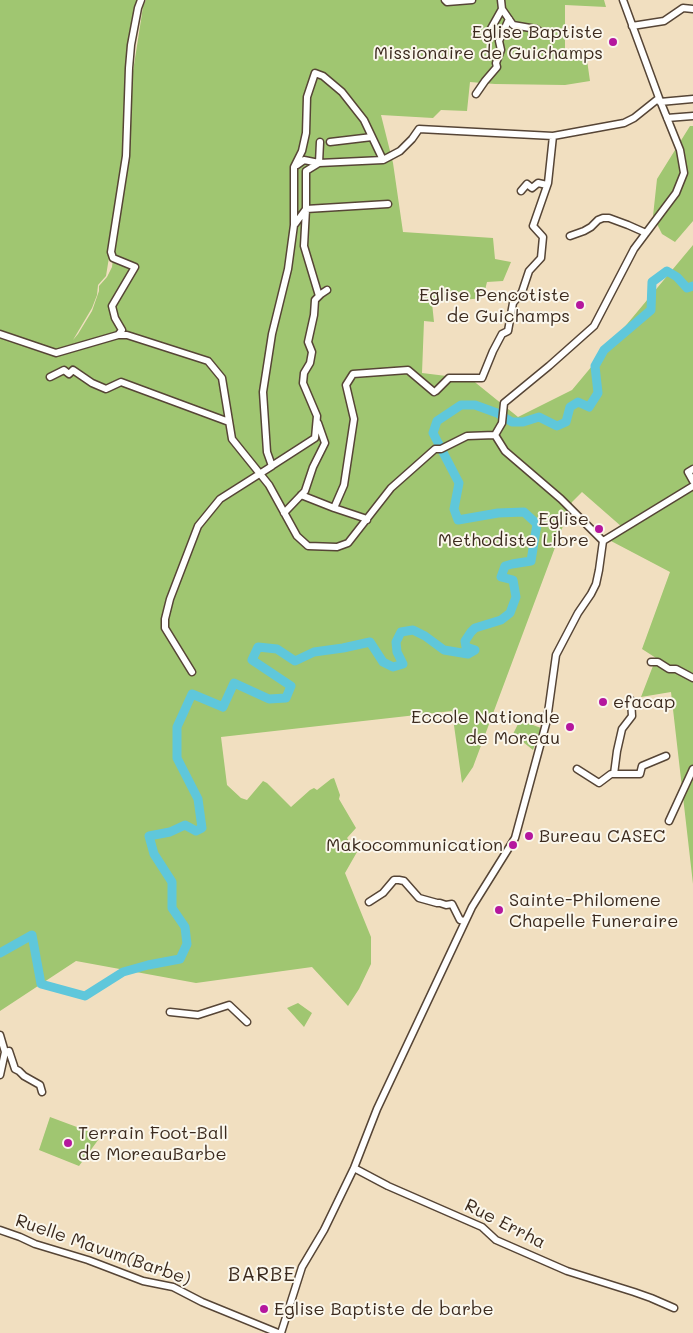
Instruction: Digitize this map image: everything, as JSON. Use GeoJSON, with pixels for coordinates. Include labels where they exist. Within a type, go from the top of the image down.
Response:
{"type":"FeatureCollection","features":[{"type":"Feature","properties":{"kind":"street"},"geometry":{"type":"LineString","coordinates":[[118,335],[122,330],[114,318],[112,306],[135,267],[113,258],[111,252],[126,156],[129,68],[138,8],[142,0]]}},
{"type":"Feature","properties":{"kind":"street"},"geometry":{"type":"LineString","coordinates":[[444,0],[447,2],[472,0]]}},
{"type":"Feature","properties":{"kind":"street"},"geometry":{"type":"LineString","coordinates":[[501,0],[502,9],[513,25],[536,29],[543,34]]}},
{"type":"Feature","properties":{"kind":"street"},"geometry":{"type":"LineString","coordinates":[[495,435],[502,423],[504,403],[594,326],[634,249],[676,193],[684,172],[680,150],[632,26],[624,0]]}},
{"type":"Feature","properties":{"kind":"street"},"geometry":{"type":"LineString","coordinates":[[632,26],[664,21],[684,8],[693,10]]}},
{"type":"Feature","properties":{"kind":"street"},"geometry":{"type":"LineString","coordinates":[[489,38],[488,34],[502,9]]}},
{"type":"Feature","properties":{"kind":"street"},"geometry":{"type":"LineString","coordinates":[[476,94],[497,67],[496,63],[501,50],[499,42],[509,19]]}},
{"type":"Feature","properties":{"kind":"street"},"geometry":{"type":"LineString","coordinates":[[270,467],[272,466],[267,452],[263,392],[272,334],[288,269],[294,225],[294,167],[302,151],[306,133],[307,97],[315,73],[323,76],[342,92],[364,120],[384,160]]}},
{"type":"Feature","properties":{"kind":"street"},"geometry":{"type":"LineString","coordinates":[[294,167],[304,160],[319,163],[384,160],[400,150],[412,139],[419,129],[553,136],[624,123],[660,100],[693,99]]}},
{"type":"Feature","properties":{"kind":"street"},"geometry":{"type":"LineString","coordinates":[[667,118],[693,116]]}},
{"type":"Feature","properties":{"kind":"street"},"geometry":{"type":"LineString","coordinates":[[334,508],[344,485],[354,419],[346,385],[353,374],[408,370],[435,391],[449,378],[482,378],[502,334],[508,331],[513,303],[522,292],[529,271],[542,258],[543,237],[533,226],[548,186],[553,136]]}},
{"type":"Feature","properties":{"kind":"street"},"geometry":{"type":"LineString","coordinates":[[330,142],[372,137]]}},
{"type":"Feature","properties":{"kind":"street"},"geometry":{"type":"LineString","coordinates":[[319,163],[320,142]]}},
{"type":"Feature","properties":{"kind":"street"},"geometry":{"type":"LineString","coordinates":[[319,163],[306,171],[304,246],[319,296]]}},
{"type":"Feature","properties":{"kind":"street"},"geometry":{"type":"LineString","coordinates":[[520,191],[527,184],[532,188],[538,183],[548,186]]}},
{"type":"Feature","properties":{"kind":"street"},"geometry":{"type":"LineString","coordinates":[[294,225],[306,209],[388,204]]}},
{"type":"Feature","properties":{"kind":"street"},"geometry":{"type":"LineString","coordinates":[[570,236],[584,232],[603,218],[609,218],[646,233]]}},
{"type":"Feature","properties":{"kind":"street"},"geometry":{"type":"LineString","coordinates":[[192,672],[165,628],[165,619],[170,599],[198,526],[220,499],[315,438],[317,416],[303,383],[304,373],[310,363],[312,352],[308,342],[314,316],[315,300],[327,290]]}},
{"type":"Feature","properties":{"kind":"street"},"geometry":{"type":"LineString","coordinates":[[0,334],[56,353],[118,335],[126,335],[208,360],[222,378],[232,439],[269,485],[297,536],[308,546],[337,547],[348,543],[391,488],[435,450],[468,436],[495,435]]}},
{"type":"Feature","properties":{"kind":"street"},"geometry":{"type":"LineString","coordinates":[[50,377],[64,370],[69,374],[73,370],[92,383],[106,389],[121,382],[229,422]]}},
{"type":"Feature","properties":{"kind":"street"},"geometry":{"type":"LineString","coordinates":[[284,513],[305,491],[325,443],[316,419]]}},
{"type":"Feature","properties":{"kind":"street"},"geometry":{"type":"LineString","coordinates":[[495,435],[504,451],[561,499],[603,541]]}},
{"type":"Feature","properties":{"kind":"street"},"geometry":{"type":"LineString","coordinates":[[693,469],[688,472],[693,481]]}},
{"type":"Feature","properties":{"kind":"street"},"geometry":{"type":"LineString","coordinates":[[603,541],[693,486]]}},
{"type":"Feature","properties":{"kind":"street"},"geometry":{"type":"LineString","coordinates":[[301,495],[367,520]]}},
{"type":"Feature","properties":{"kind":"street"},"geometry":{"type":"LineString","coordinates":[[279,1333],[302,1267],[324,1230],[354,1168],[377,1109],[465,921],[515,838],[547,720],[556,654],[596,584],[603,541]]}},
{"type":"Feature","properties":{"kind":"street"},"geometry":{"type":"LineString","coordinates":[[651,662],[658,662],[669,670],[676,669],[693,678]]}},
{"type":"Feature","properties":{"kind":"street"},"geometry":{"type":"LineString","coordinates":[[614,774],[622,729],[632,716],[631,700]]}},
{"type":"Feature","properties":{"kind":"street"},"geometry":{"type":"LineString","coordinates":[[578,769],[599,783],[611,774],[640,774],[642,766],[666,756]]}},
{"type":"Feature","properties":{"kind":"street"},"geometry":{"type":"LineString","coordinates":[[669,821],[692,770]]}},
{"type":"Feature","properties":{"kind":"street"},"geometry":{"type":"LineString","coordinates":[[370,902],[383,893],[394,880],[404,881],[419,898],[446,905],[452,904],[460,920],[465,921]]}},
{"type":"Feature","properties":{"kind":"street"},"geometry":{"type":"LineString","coordinates":[[170,1012],[198,1015],[229,1005],[247,1022]]}},
{"type":"Feature","properties":{"kind":"street"},"geometry":{"type":"LineString","coordinates":[[0,1035],[5,1052],[0,1075]]}},
{"type":"Feature","properties":{"kind":"street"},"geometry":{"type":"LineString","coordinates":[[5,1052],[9,1051],[15,1069],[40,1085],[42,1092]]}},
{"type":"Feature","properties":{"kind":"street","name":"Rue Errha"},"geometry":{"type":"LineString","coordinates":[[354,1168],[388,1186],[482,1227],[496,1240],[567,1271],[634,1292],[674,1308]]}},
{"type":"Feature","properties":{"kind":"street","name":"Ruelle Mavum(Barbe)"},"geometry":{"type":"LineString","coordinates":[[0,1230],[143,1281],[173,1287],[202,1302],[279,1333]]}},
{"type":"Feature","properties":{"kind":"green space"},"geometry":{"type":"Polygon","coordinates":[[[0,0],[139,0],[132,34],[122,177],[106,276],[98,285],[97,295],[92,308],[73,340],[92,311],[99,291],[99,286],[107,277],[112,267],[127,150],[129,97],[143,6],[146,0],[604,0],[606,7],[565,5],[565,53],[586,53],[590,81],[565,85],[470,82],[467,111],[441,110],[433,118],[381,115],[393,163],[403,232],[493,238],[495,259],[511,262],[503,281],[487,282],[483,298],[432,303],[434,322],[424,321],[422,373],[471,379],[518,417],[572,390],[693,245],[693,884],[671,692],[641,697],[656,658],[642,649],[670,572],[611,541],[622,527],[582,492],[572,502],[473,767],[462,783],[452,711],[221,737],[227,785],[241,798],[247,800],[263,781],[291,807],[310,790],[314,788],[317,790],[334,778],[340,795],[339,799],[356,828],[347,838],[357,852],[345,873],[371,937],[371,964],[348,1006],[312,967],[196,983],[76,961],[0,1011],[0,0]]]}},
{"type":"Feature","properties":{"kind":"green space"},"geometry":{"type":"Polygon","coordinates":[[[690,126],[693,126],[693,221],[675,242],[662,234],[653,216],[657,179],[690,126]]]}},
{"type":"Feature","properties":{"kind":"green space"},"geometry":{"type":"Polygon","coordinates":[[[520,720],[541,728],[533,750],[513,734],[520,720]]]}},
{"type":"Feature","properties":{"kind":"green space"},"geometry":{"type":"Polygon","coordinates":[[[298,1003],[312,1013],[304,1027],[287,1008],[298,1003]]]}},
{"type":"Feature","properties":{"kind":"green space","name":"Terrain Foot-Ball de MoreauBarbe"},"geometry":{"type":"Polygon","coordinates":[[[50,1117],[101,1136],[79,1166],[39,1150],[50,1117]]]}},
{"type":"Feature","properties":{"kind":"waterway"},"geometry":{"type":"LineString","coordinates":[[0,953],[32,935],[41,984],[85,996],[123,972],[180,959],[187,944],[185,927],[172,908],[172,882],[154,854],[149,836],[170,832],[185,825],[196,831],[202,828],[198,799],[177,758],[177,727],[192,694],[223,707],[234,683],[269,699],[286,698],[291,686],[252,660],[258,647],[277,649],[295,661],[314,652],[370,642],[383,662],[393,667],[403,664],[397,652],[396,642],[401,632],[413,630],[444,650],[468,654],[475,650],[466,647],[465,641],[471,632],[475,628],[501,620],[510,613],[516,597],[513,580],[501,577],[505,566],[531,561],[537,524],[524,512],[498,513],[458,520],[454,509],[459,483],[433,433],[437,421],[461,405],[475,405],[497,413],[512,422],[523,422],[539,417],[557,426],[566,422],[570,407],[578,402],[589,407],[598,393],[595,366],[604,350],[651,310],[652,282],[667,271],[677,277],[687,288],[693,286]]}},
{"type":"Feature","properties":{"kind":"place","name":"Eglise Baptiste Missionaire de Guichamps"},"geometry":{"type":"Point","coordinates":[613,42]}},
{"type":"Feature","properties":{"kind":"place","name":"Eglise Pencotiste de Guichamps"},"geometry":{"type":"Point","coordinates":[580,305]}},
{"type":"Feature","properties":{"kind":"place","name":"Eglise Methodiste Libre"},"geometry":{"type":"Point","coordinates":[599,529]}},
{"type":"Feature","properties":{"kind":"place","name":"efacap"},"geometry":{"type":"Point","coordinates":[603,702]}},
{"type":"Feature","properties":{"kind":"place","name":"Eccole Nationale de Moreau"},"geometry":{"type":"Point","coordinates":[570,727]}},
{"type":"Feature","properties":{"kind":"place","name":"Bureau CASEC"},"geometry":{"type":"Point","coordinates":[529,836]}},
{"type":"Feature","properties":{"kind":"place","name":"Makocommunication"},"geometry":{"type":"Point","coordinates":[513,845]}},
{"type":"Feature","properties":{"kind":"place","name":"Sainte-Philomene Chapelle Funeraire"},"geometry":{"type":"Point","coordinates":[499,910]}},
{"type":"Feature","properties":{"kind":"place","name":"Terrain Foot-Ball de MoreauBarbe"},"geometry":{"type":"Point","coordinates":[68,1143]}},
{"type":"Feature","properties":{"kind":"place","name":"Eglise Baptiste de barbe"},"geometry":{"type":"Point","coordinates":[264,1309]}},
{"type":"Feature","properties":{"kind":"district","name":"BARBE"},"geometry":{"type":"Point","coordinates":[262,1275]}}]}
